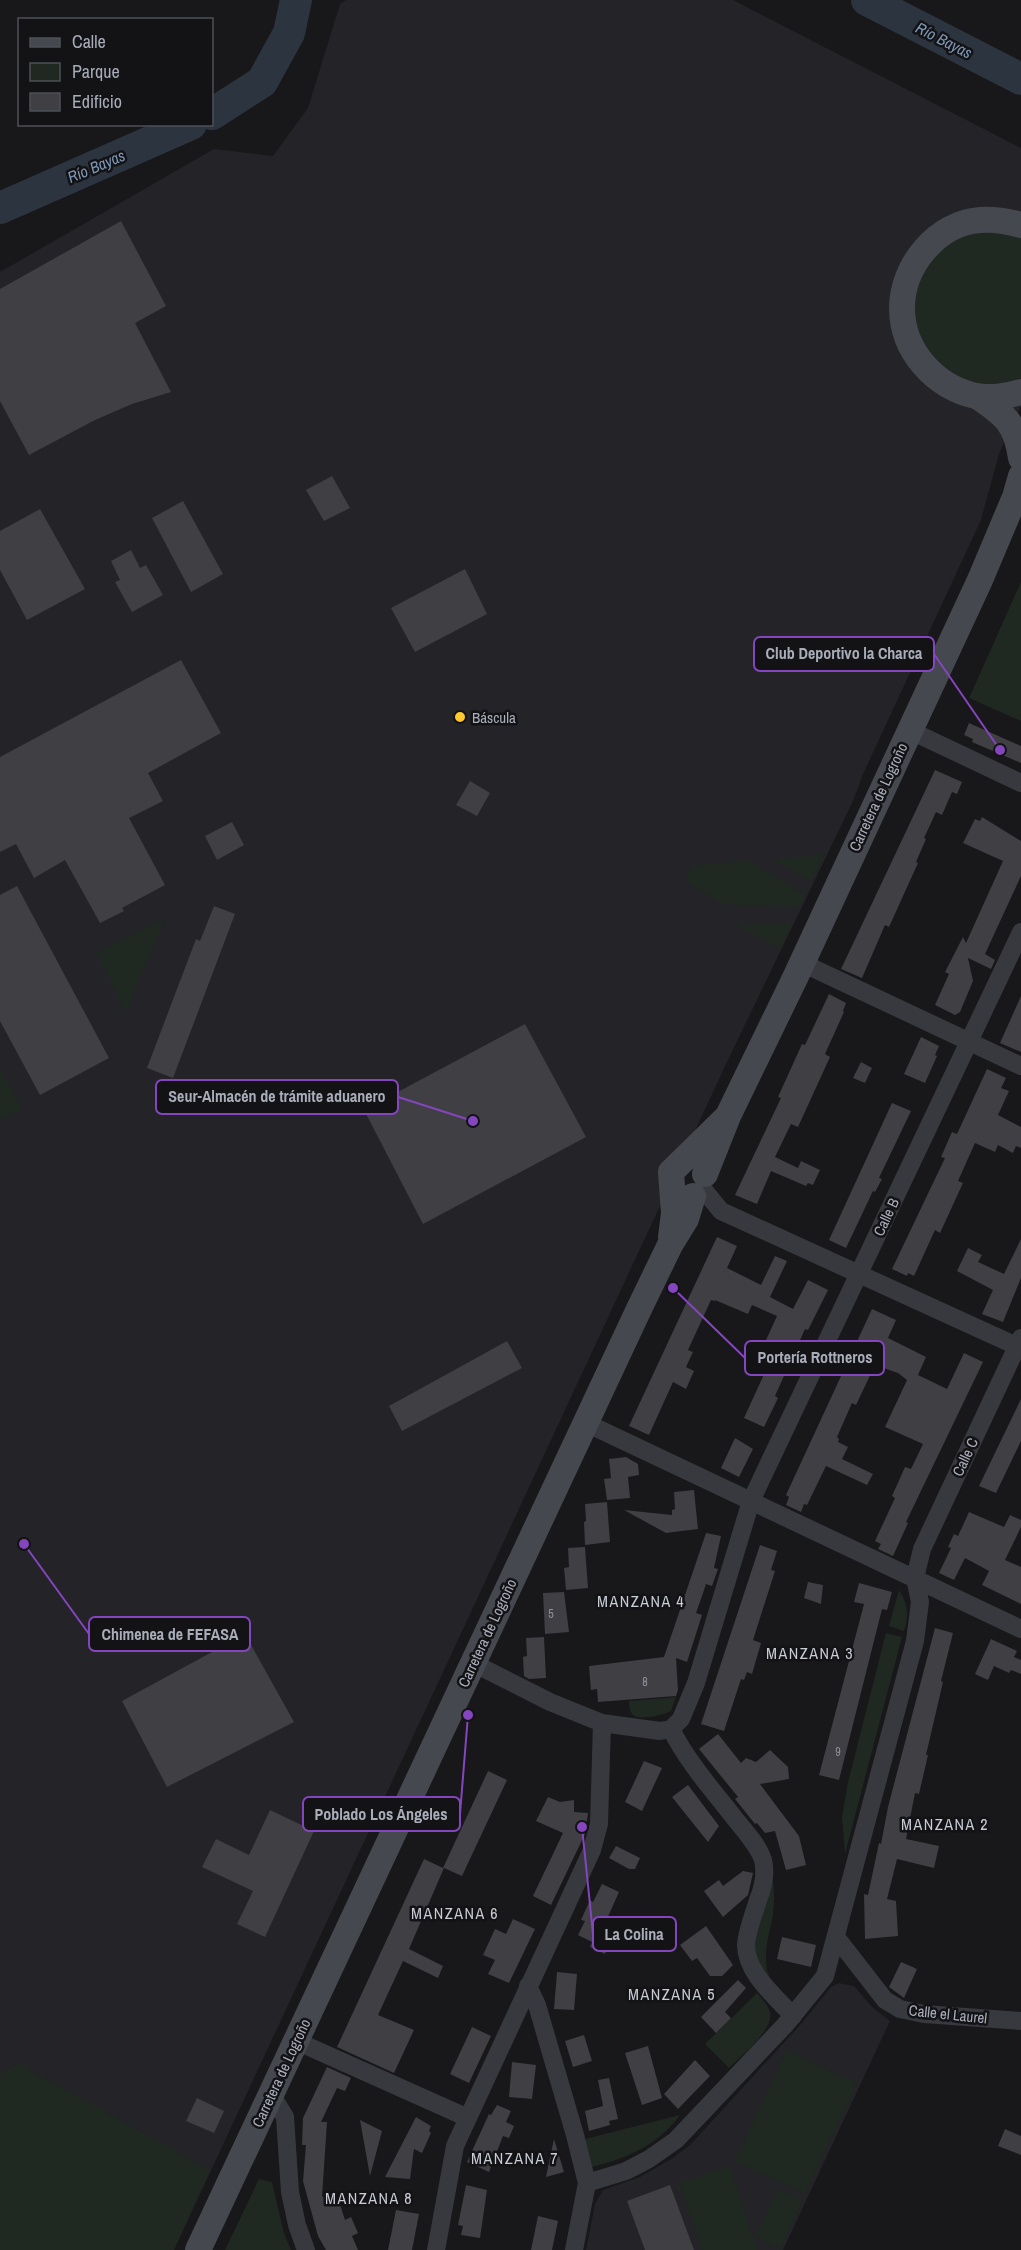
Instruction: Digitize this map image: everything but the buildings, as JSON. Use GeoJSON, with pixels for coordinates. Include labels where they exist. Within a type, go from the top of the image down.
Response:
{"type":"FeatureCollection","features":[{"type":"Feature","properties":{"kind":"main road"},"geometry":{"type":"LineString","coordinates":[[1021,225],[1003,220],[978,220],[954,227],[933,241],[916,260],[906,283],[902,308],[906,333],[916,356],[932,375],[953,389],[977,396],[1000,397],[1021,392]]}},
{"type":"Feature","properties":{"kind":"main road"},"geometry":{"type":"LineString","coordinates":[[977,396],[1003,413],[1019,442],[1021,458]]}},
{"type":"Feature","properties":{"kind":"main road","name":"Carretera de Logroño"},"geometry":{"type":"LineString","coordinates":[[198,2250],[473,1663],[595,1427],[670,1245],[674,1213],[693,1186],[802,963],[980,580],[1015,497],[1021,476]]}},
{"type":"Feature","properties":{"kind":"main road","name":"Carretera de Logroño"},"geometry":{"type":"LineString","coordinates":[[693,1186],[701,1167],[696,1162],[682,1161],[728,1116]]}},
{"type":"Feature","properties":{"kind":"street"},"geometry":{"type":"LineString","coordinates":[[909,730],[1021,783]]}},
{"type":"Feature","properties":{"kind":"street","name":"Calle B"},"geometry":{"type":"LineString","coordinates":[[671,1729],[681,1719],[696,1683],[751,1501],[1021,933]]}},
{"type":"Feature","properties":{"kind":"street"},"geometry":{"type":"LineString","coordinates":[[802,963],[1021,1066]]}},
{"type":"Feature","properties":{"kind":"street"},"geometry":{"type":"LineString","coordinates":[[693,1186],[721,1211],[1020,1344]]}},
{"type":"Feature","properties":{"kind":"street","name":"Calle C"},"geometry":{"type":"LineString","coordinates":[[915,1578],[922,1549],[1020,1344]]}},
{"type":"Feature","properties":{"kind":"street"},"geometry":{"type":"LineString","coordinates":[[595,1427],[1021,1629]]}},
{"type":"Feature","properties":{"kind":"street"},"geometry":{"type":"LineString","coordinates":[[587,2183],[626,2171],[649,2159],[676,2140],[793,2016],[825,1976],[915,1641],[920,1602],[915,1578]]}},
{"type":"Feature","properties":{"kind":"street"},"geometry":{"type":"LineString","coordinates":[[473,1663],[550,1702],[602,1723],[660,1731],[671,1729],[686,1757],[752,1841],[762,1858],[764,1874],[761,1892],[746,1945],[749,1959],[757,1975],[793,2016]]}},
{"type":"Feature","properties":{"kind":"street"},"geometry":{"type":"LineString","coordinates":[[436,2250],[455,2146],[592,1850],[599,1824],[602,1723]]}},
{"type":"Feature","properties":{"kind":"street","name":"Calle el Laurel"},"geometry":{"type":"LineString","coordinates":[[836,1937],[885,2000],[900,2009],[924,2014],[1021,2020]]}},
{"type":"Feature","properties":{"kind":"street"},"geometry":{"type":"LineString","coordinates":[[528,1986],[537,2005],[587,2183],[574,2250]]}},
{"type":"Feature","properties":{"kind":"street"},"geometry":{"type":"LineString","coordinates":[[296,2041],[468,2118]]}},
{"type":"Feature","properties":{"kind":"street"},"geometry":{"type":"LineString","coordinates":[[271,2094],[285,2117],[290,2193],[297,2225],[306,2250]]}},
{"type":"Feature","properties":{"kind":"shaded area"},"geometry":{"type":"Polygon","coordinates":[[[346,0],[733,0],[1021,148],[1021,406],[999,454],[981,520],[864,772],[853,801],[727,1062],[174,2250],[0,2250],[0,272],[214,149],[273,156],[308,108],[340,4],[346,0]]]}},
{"type":"Feature","properties":{"kind":"shaded area"},"geometry":{"type":"Polygon","coordinates":[[[839,1983],[854,1986],[872,2007],[890,2021],[783,2250],[586,2250],[595,2204],[603,2190],[640,2177],[673,2158],[691,2144],[801,2024],[831,1987],[839,1983]]]}},
{"type":"Feature","properties":{"kind":"green space"},"geometry":{"type":"Polygon","coordinates":[[[992,229],[1021,237],[1021,378],[999,384],[982,385],[961,380],[947,372],[924,348],[912,317],[911,301],[915,283],[944,244],[961,235],[992,229]]]}},
{"type":"Feature","properties":{"kind":"green space"},"geometry":{"type":"Polygon","coordinates":[[[1021,582],[1021,721],[969,698],[1021,582]]]}},
{"type":"Feature","properties":{"kind":"green space"},"geometry":{"type":"Polygon","coordinates":[[[824,854],[812,882],[773,859],[824,854]]]}},
{"type":"Feature","properties":{"kind":"green space"},"geometry":{"type":"Polygon","coordinates":[[[751,861],[805,895],[799,907],[726,905],[690,884],[687,874],[695,865],[751,861]]]}},
{"type":"Feature","properties":{"kind":"green space"},"geometry":{"type":"Polygon","coordinates":[[[165,918],[126,1012],[96,952],[165,918]]]}},
{"type":"Feature","properties":{"kind":"green space"},"geometry":{"type":"Polygon","coordinates":[[[734,923],[792,923],[780,949],[734,923]]]}},
{"type":"Feature","properties":{"kind":"green space"},"geometry":{"type":"Polygon","coordinates":[[[0,1067],[22,1109],[1,1120],[0,1118],[0,1067]]]}},
{"type":"Feature","properties":{"kind":"green space"},"geometry":{"type":"Polygon","coordinates":[[[899,1590],[907,1610],[904,1631],[889,1626],[899,1590]]]}},
{"type":"Feature","properties":{"kind":"green space"},"geometry":{"type":"Polygon","coordinates":[[[886,1633],[902,1637],[845,1854],[842,1817],[848,1782],[886,1633]]]}},
{"type":"Feature","properties":{"kind":"green space"},"geometry":{"type":"Polygon","coordinates":[[[676,1697],[671,1711],[663,1714],[636,1717],[630,1710],[629,1701],[676,1697]]]}},
{"type":"Feature","properties":{"kind":"green space"},"geometry":{"type":"Polygon","coordinates":[[[771,1868],[774,1909],[766,1955],[770,1979],[756,1959],[754,1940],[771,1868]]]}},
{"type":"Feature","properties":{"kind":"green space"},"geometry":{"type":"Polygon","coordinates":[[[757,1993],[769,2009],[770,2019],[756,2042],[729,2068],[705,2044],[757,1993]]]}},
{"type":"Feature","properties":{"kind":"green space"},"geometry":{"type":"Polygon","coordinates":[[[786,2050],[857,2083],[805,2194],[735,2161],[786,2050]]]}},
{"type":"Feature","properties":{"kind":"green space"},"geometry":{"type":"Polygon","coordinates":[[[18,2063],[210,2170],[174,2250],[0,2250],[0,2074],[18,2063]]]}},
{"type":"Feature","properties":{"kind":"green space"},"geometry":{"type":"Polygon","coordinates":[[[680,2115],[662,2135],[641,2149],[630,2155],[592,2167],[585,2139],[680,2115]]]}},
{"type":"Feature","properties":{"kind":"green space"},"geometry":{"type":"Polygon","coordinates":[[[729,2166],[758,2250],[702,2250],[679,2183],[729,2166]]]}},
{"type":"Feature","properties":{"kind":"green space"},"geometry":{"type":"Polygon","coordinates":[[[259,2179],[272,2182],[284,2233],[291,2250],[225,2250],[259,2179]]]}},
{"type":"Feature","properties":{"kind":"green space"},"geometry":{"type":"Polygon","coordinates":[[[777,2188],[802,2200],[781,2248],[756,2237],[777,2188]]]}},
{"type":"Feature","properties":{"kind":"waterway","name":"Río Bayas"},"geometry":{"type":"LineString","coordinates":[[213,113],[262,82],[289,33],[296,0]]}},
{"type":"Feature","properties":{"kind":"waterway","name":"Río Bayas"},"geometry":{"type":"LineString","coordinates":[[867,0],[1021,79]]}},
{"type":"Feature","properties":{"kind":"waterway","name":"Río Bayas"},"geometry":{"type":"LineString","coordinates":[[0,208],[186,126]]}},
{"type":"Feature","properties":{"kind":"place","name":"Báscula"},"geometry":{"type":"Point","coordinates":[460,717]}},
{"type":"Feature","properties":{"kind":"place","name":"Club Deportivo la Charca"},"geometry":{"type":"Point","coordinates":[1000,750]}},
{"type":"Feature","properties":{"kind":"place","name":"Seur-Almacén de trámite aduanero"},"geometry":{"type":"Point","coordinates":[473,1121]}},
{"type":"Feature","properties":{"kind":"place","name":"Portería Rottneros"},"geometry":{"type":"Point","coordinates":[673,1288]}},
{"type":"Feature","properties":{"kind":"place","name":"Chimenea de FEFASA"},"geometry":{"type":"Point","coordinates":[24,1544]}},
{"type":"Feature","properties":{"kind":"place","name":"Poblado Los Ángeles"},"geometry":{"type":"Point","coordinates":[468,1715]}},
{"type":"Feature","properties":{"kind":"place","name":"La Colina"},"geometry":{"type":"Point","coordinates":[582,1827]}},
{"type":"Feature","properties":{"kind":"district","name":"MANZANA 4"},"geometry":{"type":"Point","coordinates":[641,1601]}},
{"type":"Feature","properties":{"kind":"district","name":"MANZANA 3"},"geometry":{"type":"Point","coordinates":[810,1653]}},
{"type":"Feature","properties":{"kind":"district","name":"MANZANA 2"},"geometry":{"type":"Point","coordinates":[945,1824]}},
{"type":"Feature","properties":{"kind":"district","name":"MANZANA 6"},"geometry":{"type":"Point","coordinates":[455,1913]}},
{"type":"Feature","properties":{"kind":"district","name":"MANZANA 5"},"geometry":{"type":"Point","coordinates":[672,1994]}},
{"type":"Feature","properties":{"kind":"district","name":"MANZANA 7"},"geometry":{"type":"Point","coordinates":[515,2158]}},
{"type":"Feature","properties":{"kind":"district","name":"MANZANA 8"},"geometry":{"type":"Point","coordinates":[369,2198]}}]}
